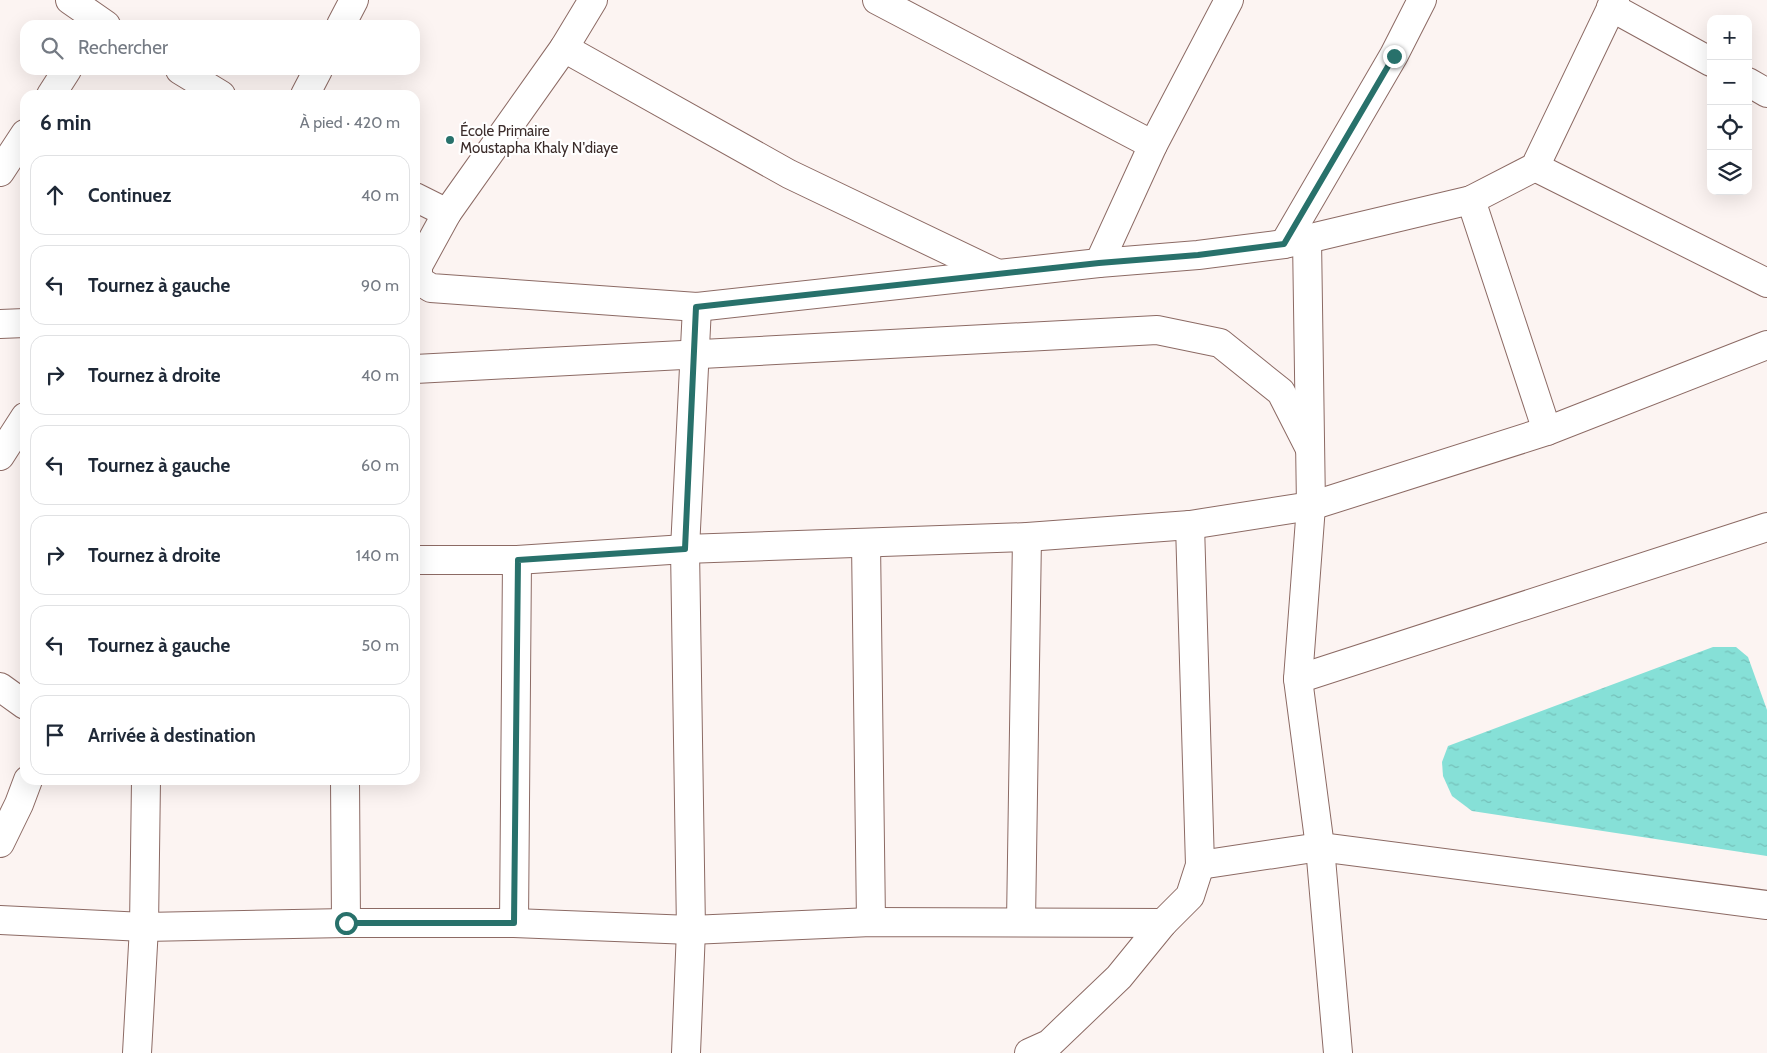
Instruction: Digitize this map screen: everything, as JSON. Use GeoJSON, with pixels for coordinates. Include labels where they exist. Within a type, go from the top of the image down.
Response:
{"type":"FeatureCollection","features":[{"type":"Feature","properties":{"kind":"street"},"geometry":{"type":"LineString","coordinates":[[70,0],[96,20]]}},
{"type":"Feature","properties":{"kind":"street"},"geometry":{"type":"LineString","coordinates":[[344,20],[354,0]]}},
{"type":"Feature","properties":{"kind":"street"},"geometry":{"type":"LineString","coordinates":[[420,262],[447,213],[564,48],[593,0]]}},
{"type":"Feature","properties":{"kind":"street"},"geometry":{"type":"LineString","coordinates":[[877,0],[1153,145]]}},
{"type":"Feature","properties":{"kind":"street"},"geometry":{"type":"LineString","coordinates":[[1099,263],[1153,145],[1229,0]]}},
{"type":"Feature","properties":{"kind":"street"},"geometry":{"type":"LineString","coordinates":[[1338,1053],[1320,847],[1298,679],[1311,506],[1310,449],[1295,242],[1422,0]]}},
{"type":"Feature","properties":{"kind":"street"},"geometry":{"type":"LineString","coordinates":[[420,281],[431,288],[696,307],[1099,263],[1198,255],[1295,242],[1471,200],[1535,167],[1613,4],[1708,60]]}},
{"type":"Feature","properties":{"kind":"street"},"geometry":{"type":"LineString","coordinates":[[564,48],[789,174],[998,274]]}},
{"type":"Feature","properties":{"kind":"street"},"geometry":{"type":"LineString","coordinates":[[54,90],[64,75]]}},
{"type":"Feature","properties":{"kind":"street"},"geometry":{"type":"LineString","coordinates":[[188,75],[213,90]]}},
{"type":"Feature","properties":{"kind":"street"},"geometry":{"type":"LineString","coordinates":[[308,90],[315,75]]}},
{"type":"Feature","properties":{"kind":"street"},"geometry":{"type":"LineString","coordinates":[[1752,84],[1767,93]]}},
{"type":"Feature","properties":{"kind":"street"},"geometry":{"type":"LineString","coordinates":[[0,172],[20,142]]}},
{"type":"Feature","properties":{"kind":"street"},"geometry":{"type":"LineString","coordinates":[[1535,167],[1767,283]]}},
{"type":"Feature","properties":{"kind":"street"},"geometry":{"type":"LineString","coordinates":[[420,200],[447,213]]}},
{"type":"Feature","properties":{"kind":"street"},"geometry":{"type":"LineString","coordinates":[[1471,200],[1547,431]]}},
{"type":"Feature","properties":{"kind":"street"},"geometry":{"type":"LineString","coordinates":[[686,1053],[691,930],[685,549],[696,307]]}},
{"type":"Feature","properties":{"kind":"street"},"geometry":{"type":"LineString","coordinates":[[0,324],[20,323]]}},
{"type":"Feature","properties":{"kind":"street"},"geometry":{"type":"LineString","coordinates":[[420,369],[1157,330],[1220,343],[1280,392],[1310,449]]}},
{"type":"Feature","properties":{"kind":"street"},"geometry":{"type":"LineString","coordinates":[[420,560],[518,560],[685,549],[1027,536],[1190,525],[1311,506],[1547,431],[1767,345]]}},
{"type":"Feature","properties":{"kind":"street"},"geometry":{"type":"LineString","coordinates":[[0,456],[20,425]]}},
{"type":"Feature","properties":{"kind":"street"},"geometry":{"type":"LineString","coordinates":[[1029,1053],[1049,1044],[1119,977],[1163,923],[1190,896],[1200,865],[1190,525]]}},
{"type":"Feature","properties":{"kind":"street"},"geometry":{"type":"LineString","coordinates":[[1298,679],[1765,534]]}},
{"type":"Feature","properties":{"kind":"street"},"geometry":{"type":"LineString","coordinates":[[1021,922],[1027,536]]}},
{"type":"Feature","properties":{"kind":"street"},"geometry":{"type":"LineString","coordinates":[[866,543],[871,922]]}},
{"type":"Feature","properties":{"kind":"street"},"geometry":{"type":"LineString","coordinates":[[514,923],[518,560]]}},
{"type":"Feature","properties":{"kind":"street"},"geometry":{"type":"LineString","coordinates":[[0,687],[20,701]]}},
{"type":"Feature","properties":{"kind":"street"},"geometry":{"type":"LineString","coordinates":[[0,843],[26,785]]}},
{"type":"Feature","properties":{"kind":"street"},"geometry":{"type":"LineString","coordinates":[[138,1053],[144,927],[146,785]]}},
{"type":"Feature","properties":{"kind":"street"},"geometry":{"type":"LineString","coordinates":[[346,785],[346,923]]}},
{"type":"Feature","properties":{"kind":"street"},"geometry":{"type":"LineString","coordinates":[[1200,865],[1320,847],[1767,904]]}},
{"type":"Feature","properties":{"kind":"street"},"geometry":{"type":"LineString","coordinates":[[0,920],[144,927],[346,923],[514,923],[691,930],[871,922],[1163,923]]}},
{"type":"Feature","properties":{"kind":"water"},"geometry":{"type":"Polygon","coordinates":[[[1713,647],[1736,647],[1748,657],[1767,710],[1767,856],[1472,811],[1452,796],[1443,776],[1442,762],[1448,746],[1713,647]]]}},
{"type":"Feature","properties":{"kind":"place","name":"École Primaire Moustapha Khaly N'diaye"},"geometry":{"type":"Point","coordinates":[450,140]}},
{"type":"Feature","properties":{"kind":"route"},"geometry":{"type":"LineString","coordinates":[[346,923],[514,923],[518,560],[685,549],[696,307],[1099,263],[1198,255],[1284,244],[1394,56]]}}]}
